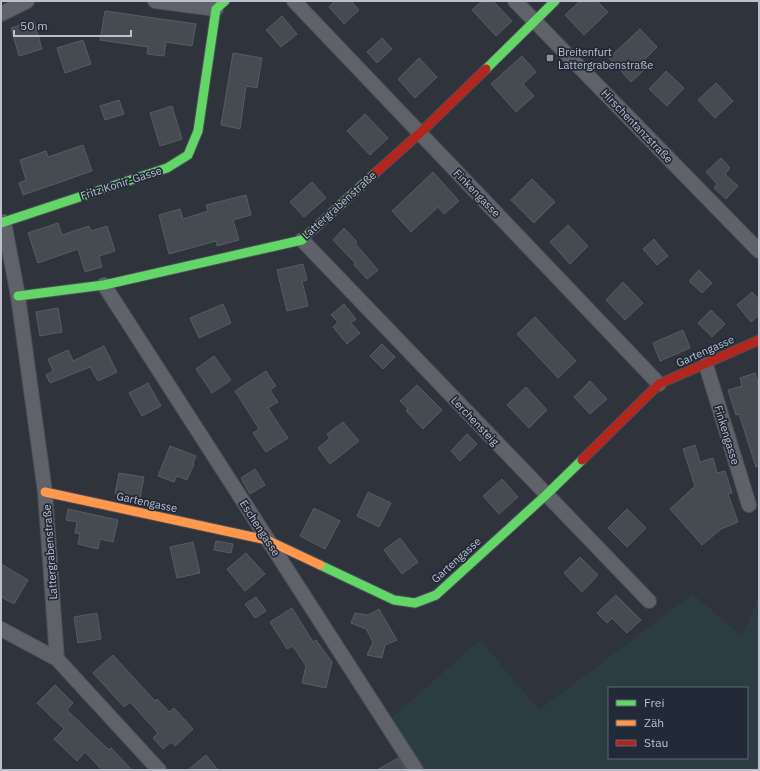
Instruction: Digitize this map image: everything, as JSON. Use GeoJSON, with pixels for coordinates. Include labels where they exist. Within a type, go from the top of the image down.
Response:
{"type":"FeatureCollection","features":[{"type":"Feature","properties":{"kind":"street"},"geometry":{"type":"LineString","coordinates":[[1,14],[27,1]]}},
{"type":"Feature","properties":{"kind":"street","name":"Fritz Konir-Gasse"},"geometry":{"type":"LineString","coordinates":[[2,223],[167,168],[188,155],[198,130],[220,5],[155,1]]}},
{"type":"Feature","properties":{"kind":"street","name":"Finkengasse"},"geometry":{"type":"LineString","coordinates":[[294,1],[659,384]]}},
{"type":"Feature","properties":{"kind":"street","name":"Hirschentanzstraße"},"geometry":{"type":"LineString","coordinates":[[515,1],[759,251]]}},
{"type":"Feature","properties":{"kind":"street","name":"Lattergrabenstraße"},"geometry":{"type":"LineString","coordinates":[[18,296],[104,285],[302,240],[420,133],[555,1]]}},
{"type":"Feature","properties":{"kind":"street","name":"Lattergrabenstraße"},"geometry":{"type":"LineString","coordinates":[[2,223],[18,296],[45,492],[57,659]]}},
{"type":"Feature","properties":{"kind":"street","name":"Lerchensteig"},"geometry":{"type":"LineString","coordinates":[[302,240],[648,601]]}},
{"type":"Feature","properties":{"kind":"street","name":"Eschengasse"},"geometry":{"type":"LineString","coordinates":[[104,285],[416,770]]}},
{"type":"Feature","properties":{"kind":"street","name":"Gartengasse"},"geometry":{"type":"LineString","coordinates":[[45,492],[267,540],[394,600],[415,603],[436,595],[546,495],[659,384],[706,365],[759,340]]}},
{"type":"Feature","properties":{"kind":"street","name":"Finkengasse"},"geometry":{"type":"LineString","coordinates":[[706,365],[749,505]]}},
{"type":"Feature","properties":{"kind":"street"},"geometry":{"type":"LineString","coordinates":[[5,634],[57,659],[159,770]]}},
{"type":"Feature","properties":{"kind":"shaded area"},"geometry":{"type":"Polygon","coordinates":[[[693,594],[742,636],[759,595],[759,770],[422,770],[390,719],[480,640],[539,710],[693,594]]]}},
{"type":"Feature","properties":{"kind":"building"},"geometry":{"type":"Polygon","coordinates":[[[335,1],[351,1],[359,10],[344,24],[329,7],[335,1]]]}},
{"type":"Feature","properties":{"kind":"building"},"geometry":{"type":"Polygon","coordinates":[[[482,1],[493,1],[512,21],[496,36],[472,10],[482,1]]]}},
{"type":"Feature","properties":{"kind":"building"},"geometry":{"type":"Polygon","coordinates":[[[580,1],[597,1],[608,12],[584,35],[565,15],[580,1]]]}},
{"type":"Feature","properties":{"kind":"building"},"geometry":{"type":"Polygon","coordinates":[[[105,11],[196,24],[192,46],[166,42],[164,56],[147,54],[148,47],[100,40],[105,11]]]}},
{"type":"Feature","properties":{"kind":"building"},"geometry":{"type":"Polygon","coordinates":[[[282,16],[297,34],[281,47],[266,30],[282,16]]]}},
{"type":"Feature","properties":{"kind":"building"},"geometry":{"type":"Polygon","coordinates":[[[34,21],[42,49],[19,56],[11,28],[34,21]]]}},
{"type":"Feature","properties":{"kind":"building"},"geometry":{"type":"Polygon","coordinates":[[[640,29],[657,47],[640,64],[645,69],[631,82],[609,58],[640,29]]]}},
{"type":"Feature","properties":{"kind":"building"},"geometry":{"type":"Polygon","coordinates":[[[382,38],[392,49],[377,63],[367,52],[382,38]]]}},
{"type":"Feature","properties":{"kind":"building"},"geometry":{"type":"Polygon","coordinates":[[[83,40],[91,64],[65,73],[57,48],[83,40]]]}},
{"type":"Feature","properties":{"kind":"building"},"geometry":{"type":"Polygon","coordinates":[[[233,53],[262,58],[257,88],[246,86],[240,129],[221,125],[233,53]]]}},
{"type":"Feature","properties":{"kind":"building"},"geometry":{"type":"Polygon","coordinates":[[[522,56],[536,72],[523,84],[534,96],[516,112],[491,84],[522,56]]]}},
{"type":"Feature","properties":{"kind":"building"},"geometry":{"type":"Polygon","coordinates":[[[419,58],[437,77],[415,98],[398,79],[419,58]]]}},
{"type":"Feature","properties":{"kind":"building"},"geometry":{"type":"Polygon","coordinates":[[[666,71],[684,88],[667,106],[649,89],[666,71]]]}},
{"type":"Feature","properties":{"kind":"building"},"geometry":{"type":"Polygon","coordinates":[[[716,83],[733,101],[715,118],[698,100],[716,83]]]}},
{"type":"Feature","properties":{"kind":"building"},"geometry":{"type":"Polygon","coordinates":[[[119,100],[124,114],[105,120],[100,106],[119,100]]]}},
{"type":"Feature","properties":{"kind":"building"},"geometry":{"type":"Polygon","coordinates":[[[172,106],[182,139],[160,146],[150,113],[172,106]]]}},
{"type":"Feature","properties":{"kind":"building"},"geometry":{"type":"Polygon","coordinates":[[[365,114],[388,138],[370,155],[347,131],[365,114]]]}},
{"type":"Feature","properties":{"kind":"building"},"geometry":{"type":"Polygon","coordinates":[[[83,145],[92,171],[23,195],[19,183],[26,180],[20,160],[46,151],[48,157],[83,145]]]}},
{"type":"Feature","properties":{"kind":"building"},"geometry":{"type":"Polygon","coordinates":[[[721,158],[730,168],[725,174],[738,186],[726,199],[714,188],[717,184],[706,172],[721,158]]]}},
{"type":"Feature","properties":{"kind":"building"},"geometry":{"type":"Polygon","coordinates":[[[433,172],[459,201],[444,214],[438,207],[411,232],[392,211],[433,172]]]}},
{"type":"Feature","properties":{"kind":"building"},"geometry":{"type":"Polygon","coordinates":[[[532,179],[555,202],[534,223],[511,200],[532,179]]]}},
{"type":"Feature","properties":{"kind":"building"},"geometry":{"type":"Polygon","coordinates":[[[312,182],[326,198],[304,217],[290,202],[312,182]]]}},
{"type":"Feature","properties":{"kind":"building"},"geometry":{"type":"Polygon","coordinates":[[[246,195],[251,215],[233,220],[239,240],[217,246],[216,241],[169,254],[159,215],[180,209],[183,219],[208,211],[206,205],[246,195]]]}},
{"type":"Feature","properties":{"kind":"building"},"geometry":{"type":"Polygon","coordinates":[[[58,223],[62,235],[89,226],[91,231],[107,226],[115,251],[99,256],[102,267],[85,272],[78,249],[38,263],[28,233],[58,223]]]}},
{"type":"Feature","properties":{"kind":"building"},"geometry":{"type":"Polygon","coordinates":[[[568,225],[588,246],[570,264],[550,242],[568,225]]]}},
{"type":"Feature","properties":{"kind":"building"},"geometry":{"type":"Polygon","coordinates":[[[344,228],[357,242],[355,243],[378,270],[367,279],[354,265],[355,263],[333,240],[344,228]]]}},
{"type":"Feature","properties":{"kind":"building"},"geometry":{"type":"Polygon","coordinates":[[[654,239],[668,256],[657,265],[643,249],[654,239]]]}},
{"type":"Feature","properties":{"kind":"building"},"geometry":{"type":"Polygon","coordinates":[[[303,264],[307,280],[302,281],[308,306],[287,311],[277,270],[303,264]]]}},
{"type":"Feature","properties":{"kind":"building"},"geometry":{"type":"Polygon","coordinates":[[[699,270],[712,283],[702,293],[689,281],[699,270]]]}},
{"type":"Feature","properties":{"kind":"building"},"geometry":{"type":"Polygon","coordinates":[[[623,282],[643,303],[625,320],[606,300],[623,282]]]}},
{"type":"Feature","properties":{"kind":"building"},"geometry":{"type":"Polygon","coordinates":[[[752,292],[759,300],[759,315],[751,322],[737,305],[752,292]]]}},
{"type":"Feature","properties":{"kind":"building"},"geometry":{"type":"Polygon","coordinates":[[[223,304],[231,323],[199,338],[190,318],[223,304]]]}},
{"type":"Feature","properties":{"kind":"building"},"geometry":{"type":"Polygon","coordinates":[[[344,304],[356,319],[351,323],[360,333],[347,344],[333,327],[338,322],[331,315],[344,304]]]}},
{"type":"Feature","properties":{"kind":"building"},"geometry":{"type":"Polygon","coordinates":[[[58,308],[62,332],[40,336],[36,312],[58,308]]]}},
{"type":"Feature","properties":{"kind":"building"},"geometry":{"type":"Polygon","coordinates":[[[711,310],[725,324],[712,337],[698,323],[711,310]]]}},
{"type":"Feature","properties":{"kind":"building"},"geometry":{"type":"Polygon","coordinates":[[[535,317],[576,361],[558,378],[517,334],[535,317]]]}},
{"type":"Feature","properties":{"kind":"building"},"geometry":{"type":"Polygon","coordinates":[[[683,330],[690,348],[660,361],[653,343],[683,330]]]}},
{"type":"Feature","properties":{"kind":"building"},"geometry":{"type":"Polygon","coordinates":[[[382,344],[395,357],[383,369],[370,356],[382,344]]]}},
{"type":"Feature","properties":{"kind":"building"},"geometry":{"type":"Polygon","coordinates":[[[104,346],[117,372],[98,381],[90,367],[50,383],[46,375],[53,371],[48,359],[68,350],[73,361],[104,346]]]}},
{"type":"Feature","properties":{"kind":"building"},"geometry":{"type":"Polygon","coordinates":[[[214,356],[231,380],[212,393],[196,369],[214,356]]]}},
{"type":"Feature","properties":{"kind":"building"},"geometry":{"type":"Polygon","coordinates":[[[266,371],[276,386],[270,390],[278,402],[268,408],[288,438],[266,452],[253,433],[259,429],[235,391],[266,371]]]}},
{"type":"Feature","properties":{"kind":"building"},"geometry":{"type":"Polygon","coordinates":[[[755,373],[759,386],[759,466],[756,467],[739,414],[736,415],[728,390],[742,386],[740,378],[755,373]]]}},
{"type":"Feature","properties":{"kind":"building"},"geometry":{"type":"Polygon","coordinates":[[[590,381],[607,399],[590,414],[574,397],[590,381]]]}},
{"type":"Feature","properties":{"kind":"building"},"geometry":{"type":"Polygon","coordinates":[[[148,383],[161,406],[142,416],[129,393],[148,383]]]}},
{"type":"Feature","properties":{"kind":"building"},"geometry":{"type":"Polygon","coordinates":[[[417,385],[442,410],[423,429],[406,411],[408,409],[400,401],[417,385]]]}},
{"type":"Feature","properties":{"kind":"building"},"geometry":{"type":"Polygon","coordinates":[[[526,387],[547,410],[529,428],[507,405],[526,387]]]}},
{"type":"Feature","properties":{"kind":"building"},"geometry":{"type":"Polygon","coordinates":[[[343,422],[359,441],[330,464],[318,448],[330,438],[327,434],[343,422]]]}},
{"type":"Feature","properties":{"kind":"building"},"geometry":{"type":"Polygon","coordinates":[[[467,434],[477,444],[460,461],[451,451],[467,434]]]}},
{"type":"Feature","properties":{"kind":"building"},"geometry":{"type":"Polygon","coordinates":[[[695,445],[700,462],[713,458],[717,473],[725,471],[732,493],[728,494],[738,522],[721,529],[702,545],[670,509],[695,486],[683,449],[695,445]]]}},
{"type":"Feature","properties":{"kind":"building"},"geometry":{"type":"Polygon","coordinates":[[[170,446],[196,456],[187,480],[177,476],[174,482],[158,476],[170,446]]]}},
{"type":"Feature","properties":{"kind":"building"},"geometry":{"type":"Polygon","coordinates":[[[255,469],[265,485],[250,494],[241,478],[255,469]]]}},
{"type":"Feature","properties":{"kind":"building"},"geometry":{"type":"Polygon","coordinates":[[[119,473],[144,477],[140,498],[115,494],[119,473]]]}},
{"type":"Feature","properties":{"kind":"building"},"geometry":{"type":"Polygon","coordinates":[[[502,479],[518,497],[499,514],[483,496],[502,479]]]}},
{"type":"Feature","properties":{"kind":"building"},"geometry":{"type":"Polygon","coordinates":[[[368,492],[391,503],[379,527],[357,516],[368,492]]]}},
{"type":"Feature","properties":{"kind":"building"},"geometry":{"type":"Polygon","coordinates":[[[314,508],[340,521],[325,549],[300,536],[314,508]]]}},
{"type":"Feature","properties":{"kind":"building"},"geometry":{"type":"Polygon","coordinates":[[[68,509],[118,520],[113,542],[100,539],[98,549],[78,544],[80,534],[75,533],[77,522],[66,520],[68,509]]]}},
{"type":"Feature","properties":{"kind":"building"},"geometry":{"type":"Polygon","coordinates":[[[627,509],[646,528],[627,547],[608,528],[627,509]]]}},
{"type":"Feature","properties":{"kind":"building"},"geometry":{"type":"Polygon","coordinates":[[[400,538],[418,562],[402,574],[384,550],[400,538]]]}},
{"type":"Feature","properties":{"kind":"building"},"geometry":{"type":"Polygon","coordinates":[[[216,541],[233,544],[231,553],[214,550],[216,541]]]}},
{"type":"Feature","properties":{"kind":"building"},"geometry":{"type":"Polygon","coordinates":[[[193,542],[200,573],[177,578],[170,547],[193,542]]]}},
{"type":"Feature","properties":{"kind":"building"},"geometry":{"type":"Polygon","coordinates":[[[246,553],[265,574],[245,591],[227,569],[246,553]]]}},
{"type":"Feature","properties":{"kind":"building"},"geometry":{"type":"Polygon","coordinates":[[[580,557],[598,575],[582,592],[564,573],[580,557]]]}},
{"type":"Feature","properties":{"kind":"building"},"geometry":{"type":"Polygon","coordinates":[[[1,564],[28,580],[14,604],[1,597],[1,564]]]}},
{"type":"Feature","properties":{"kind":"building"},"geometry":{"type":"Polygon","coordinates":[[[616,595],[641,620],[627,633],[612,618],[607,623],[597,613],[616,595]]]}},
{"type":"Feature","properties":{"kind":"building"},"geometry":{"type":"Polygon","coordinates":[[[256,597],[266,611],[255,618],[245,604],[256,597]]]}},
{"type":"Feature","properties":{"kind":"building"},"geometry":{"type":"Polygon","coordinates":[[[292,608],[313,642],[316,640],[332,662],[326,688],[302,683],[306,666],[293,646],[287,649],[270,622],[292,608]]]}},
{"type":"Feature","properties":{"kind":"building"},"geometry":{"type":"Polygon","coordinates":[[[379,609],[397,640],[385,645],[382,658],[367,655],[373,642],[366,629],[351,623],[355,613],[368,615],[379,609]]]}},
{"type":"Feature","properties":{"kind":"building"},"geometry":{"type":"Polygon","coordinates":[[[97,613],[101,639],[78,643],[74,617],[97,613]]]}},
{"type":"Feature","properties":{"kind":"building"},"geometry":{"type":"Polygon","coordinates":[[[113,655],[155,701],[157,699],[169,712],[174,708],[193,729],[175,746],[171,742],[163,749],[153,738],[158,733],[130,702],[124,707],[93,673],[113,655]]]}},
{"type":"Feature","properties":{"kind":"building"},"geometry":{"type":"Polygon","coordinates":[[[55,685],[73,703],[67,710],[109,750],[111,748],[132,770],[102,770],[85,752],[77,761],[54,739],[64,729],[37,703],[55,685]]]}},
{"type":"Feature","properties":{"kind":"building"},"geometry":{"type":"Polygon","coordinates":[[[206,755],[218,770],[188,770],[206,755]]]}},
{"type":"Feature","properties":{"kind":"building"},"geometry":{"type":"Polygon","coordinates":[[[398,758],[406,770],[377,770],[398,758]]]}},
{"type":"Feature","properties":{"kind":"traffic: fast"},"geometry":{"type":"LineString","coordinates":[[1,223],[167,168],[188,155],[198,131],[216,9],[225,1]]}},
{"type":"Feature","properties":{"kind":"traffic: fast"},"geometry":{"type":"LineString","coordinates":[[486,69],[555,1]]}},
{"type":"Feature","properties":{"kind":"traffic: fast"},"geometry":{"type":"LineString","coordinates":[[18,296],[104,285],[302,240],[373,175]]}},
{"type":"Feature","properties":{"kind":"traffic: fast"},"geometry":{"type":"LineString","coordinates":[[320,565],[394,600],[415,603],[436,595],[546,495],[582,460]]}},
{"type":"Feature","properties":{"kind":"traffic: slow"},"geometry":{"type":"LineString","coordinates":[[45,492],[267,540],[320,565]]}},
{"type":"Feature","properties":{"kind":"traffic: jam"},"geometry":{"type":"LineString","coordinates":[[373,175],[420,133],[486,69]]}},
{"type":"Feature","properties":{"kind":"traffic: jam"},"geometry":{"type":"LineString","coordinates":[[582,460],[659,384],[759,340]]}},
{"type":"Feature","properties":{"kind":"place","name":"Breitenfurt Lattergrabenstraße"},"geometry":{"type":"Point","coordinates":[550,58]}}]}
